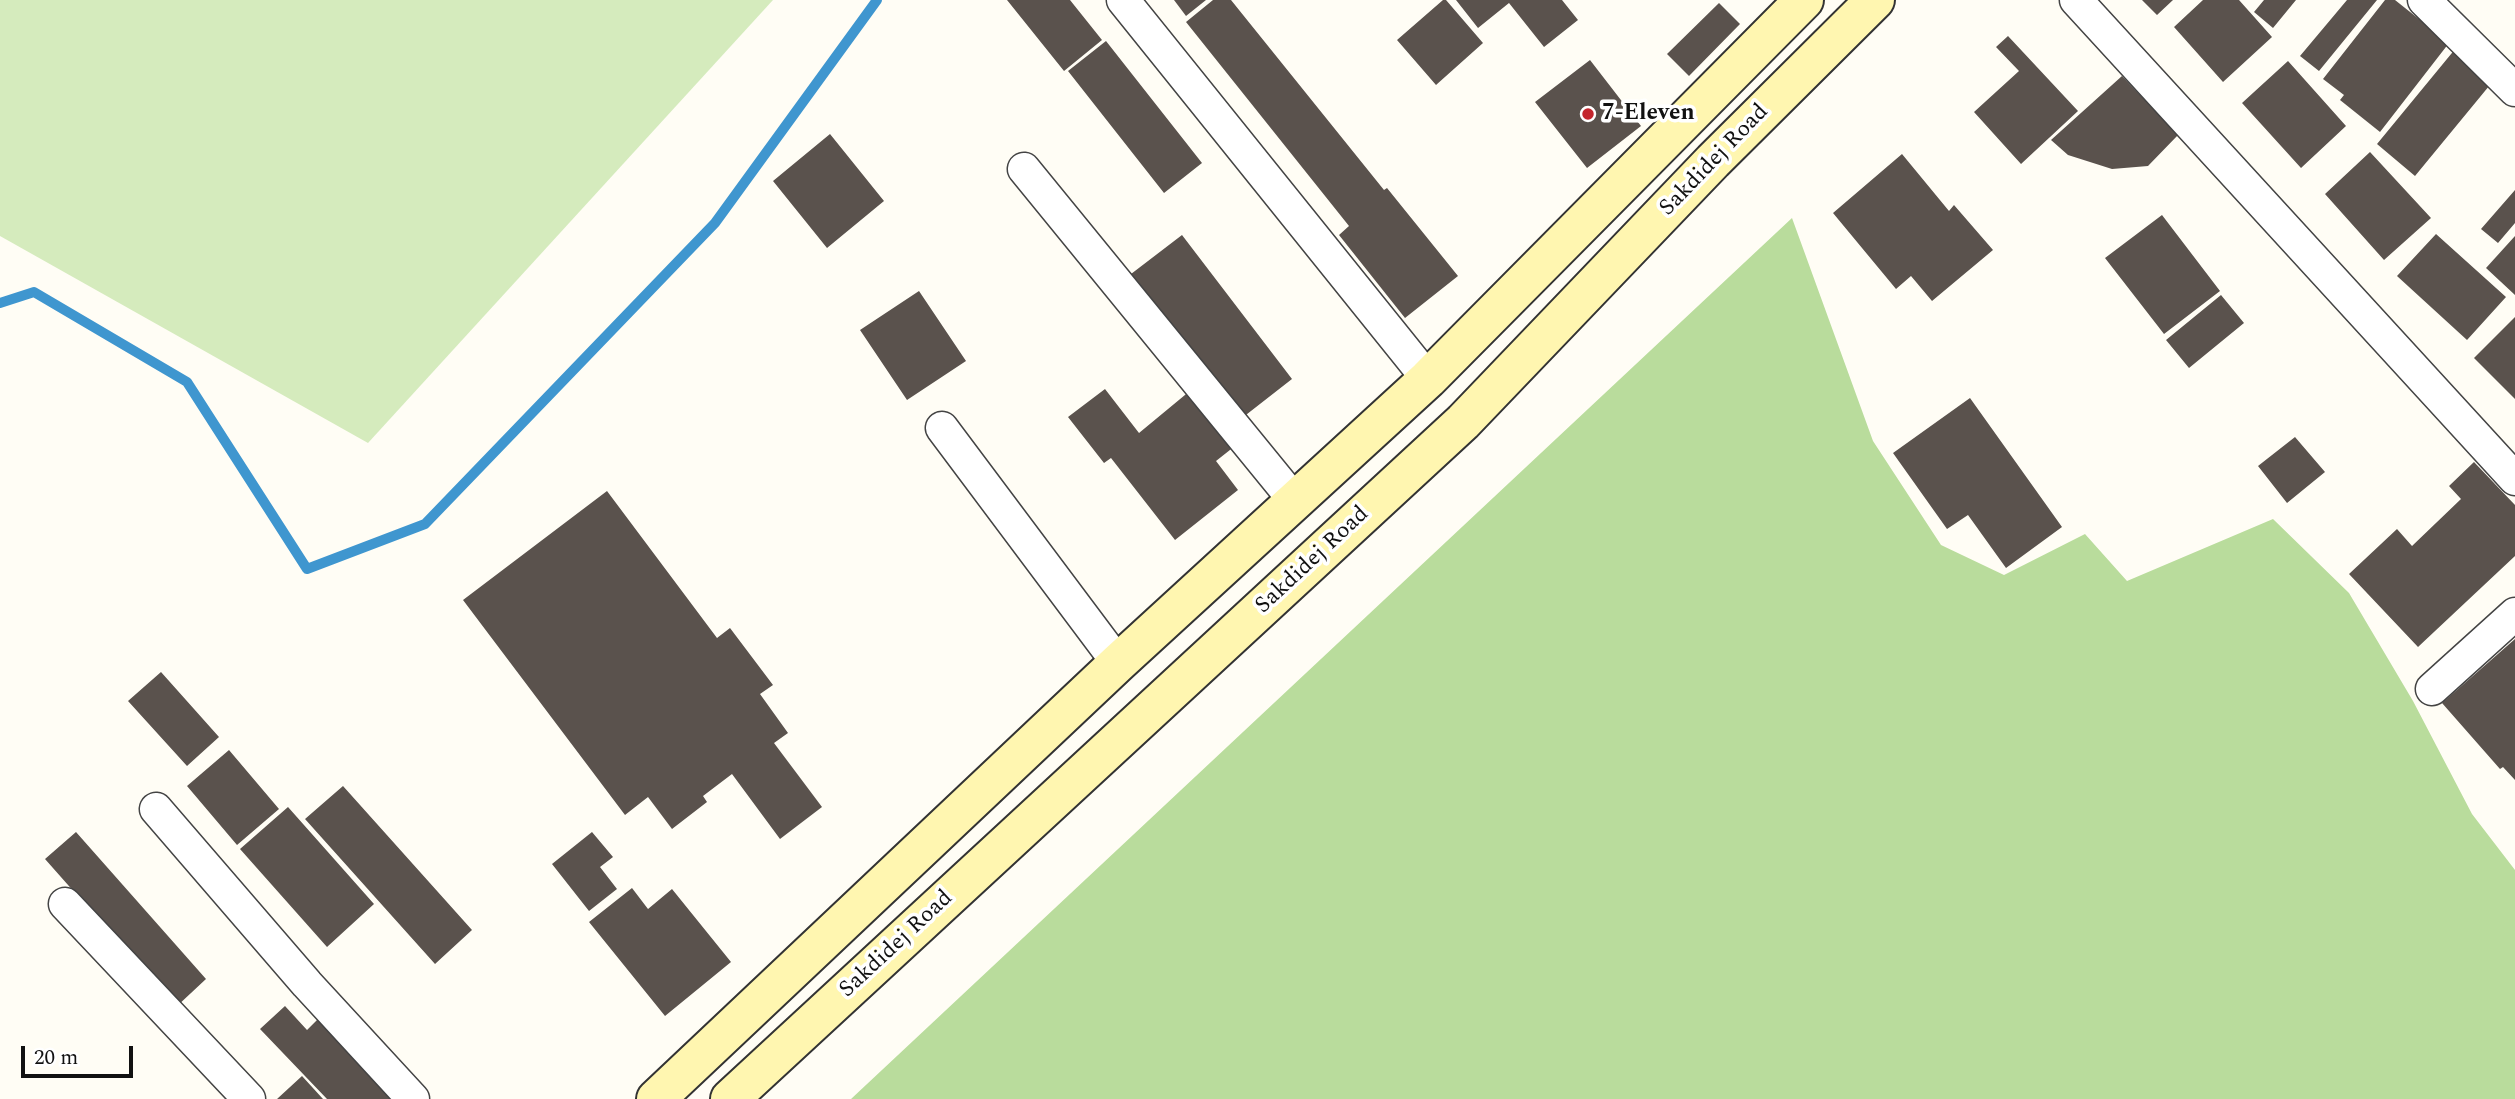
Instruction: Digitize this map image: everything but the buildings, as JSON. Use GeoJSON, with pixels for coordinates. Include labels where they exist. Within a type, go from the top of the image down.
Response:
{"type":"FeatureCollection","features":[{"type":"Feature","properties":{"kind":"main road"},"geometry":{"type":"LineString","coordinates":[[656,1099],[1118,663],[1428,379],[1804,0]]}},
{"type":"Feature","properties":{"kind":"main road","name":"Sakdidej Road"},"geometry":{"type":"LineString","coordinates":[[730,1099],[1463,422],[1713,161],[1875,0]]}},
{"type":"Feature","properties":{"kind":"street"},"geometry":{"type":"LineString","coordinates":[[1123,0],[1428,379]]}},
{"type":"Feature","properties":{"kind":"street"},"geometry":{"type":"LineString","coordinates":[[2076,0],[2515,479]]}},
{"type":"Feature","properties":{"kind":"street"},"geometry":{"type":"LineString","coordinates":[[2424,0],[2515,90]]}},
{"type":"Feature","properties":{"kind":"street"},"geometry":{"type":"LineString","coordinates":[[1024,169],[1295,501]]}},
{"type":"Feature","properties":{"kind":"street"},"geometry":{"type":"LineString","coordinates":[[942,428],[1118,663]]}},
{"type":"Feature","properties":{"kind":"street"},"geometry":{"type":"LineString","coordinates":[[2432,689],[2515,614]]}},
{"type":"Feature","properties":{"kind":"street"},"geometry":{"type":"LineString","coordinates":[[156,809],[307,984],[413,1099]]}},
{"type":"Feature","properties":{"kind":"street"},"geometry":{"type":"LineString","coordinates":[[65,904],[249,1099]]}},
{"type":"Feature","properties":{"kind":"green space"},"geometry":{"type":"Polygon","coordinates":[[[0,0],[773,0],[368,443],[0,236],[0,0]]]}},
{"type":"Feature","properties":{"kind":"green space"},"geometry":{"type":"Polygon","coordinates":[[[1792,218],[1873,441],[1941,545],[2004,575],[2085,534],[2127,581],[2273,519],[2349,593],[2413,701],[2472,814],[2515,870],[2515,1099],[851,1099],[1792,218]]]}},
{"type":"Feature","properties":{"kind":"waterway"},"geometry":{"type":"LineString","coordinates":[[0,303],[34,292],[187,382],[307,569],[425,524],[715,223],[877,0]]}},
{"type":"Feature","properties":{"kind":"place","name":"7-Eleven"},"geometry":{"type":"Point","coordinates":[1588,114]}}]}
